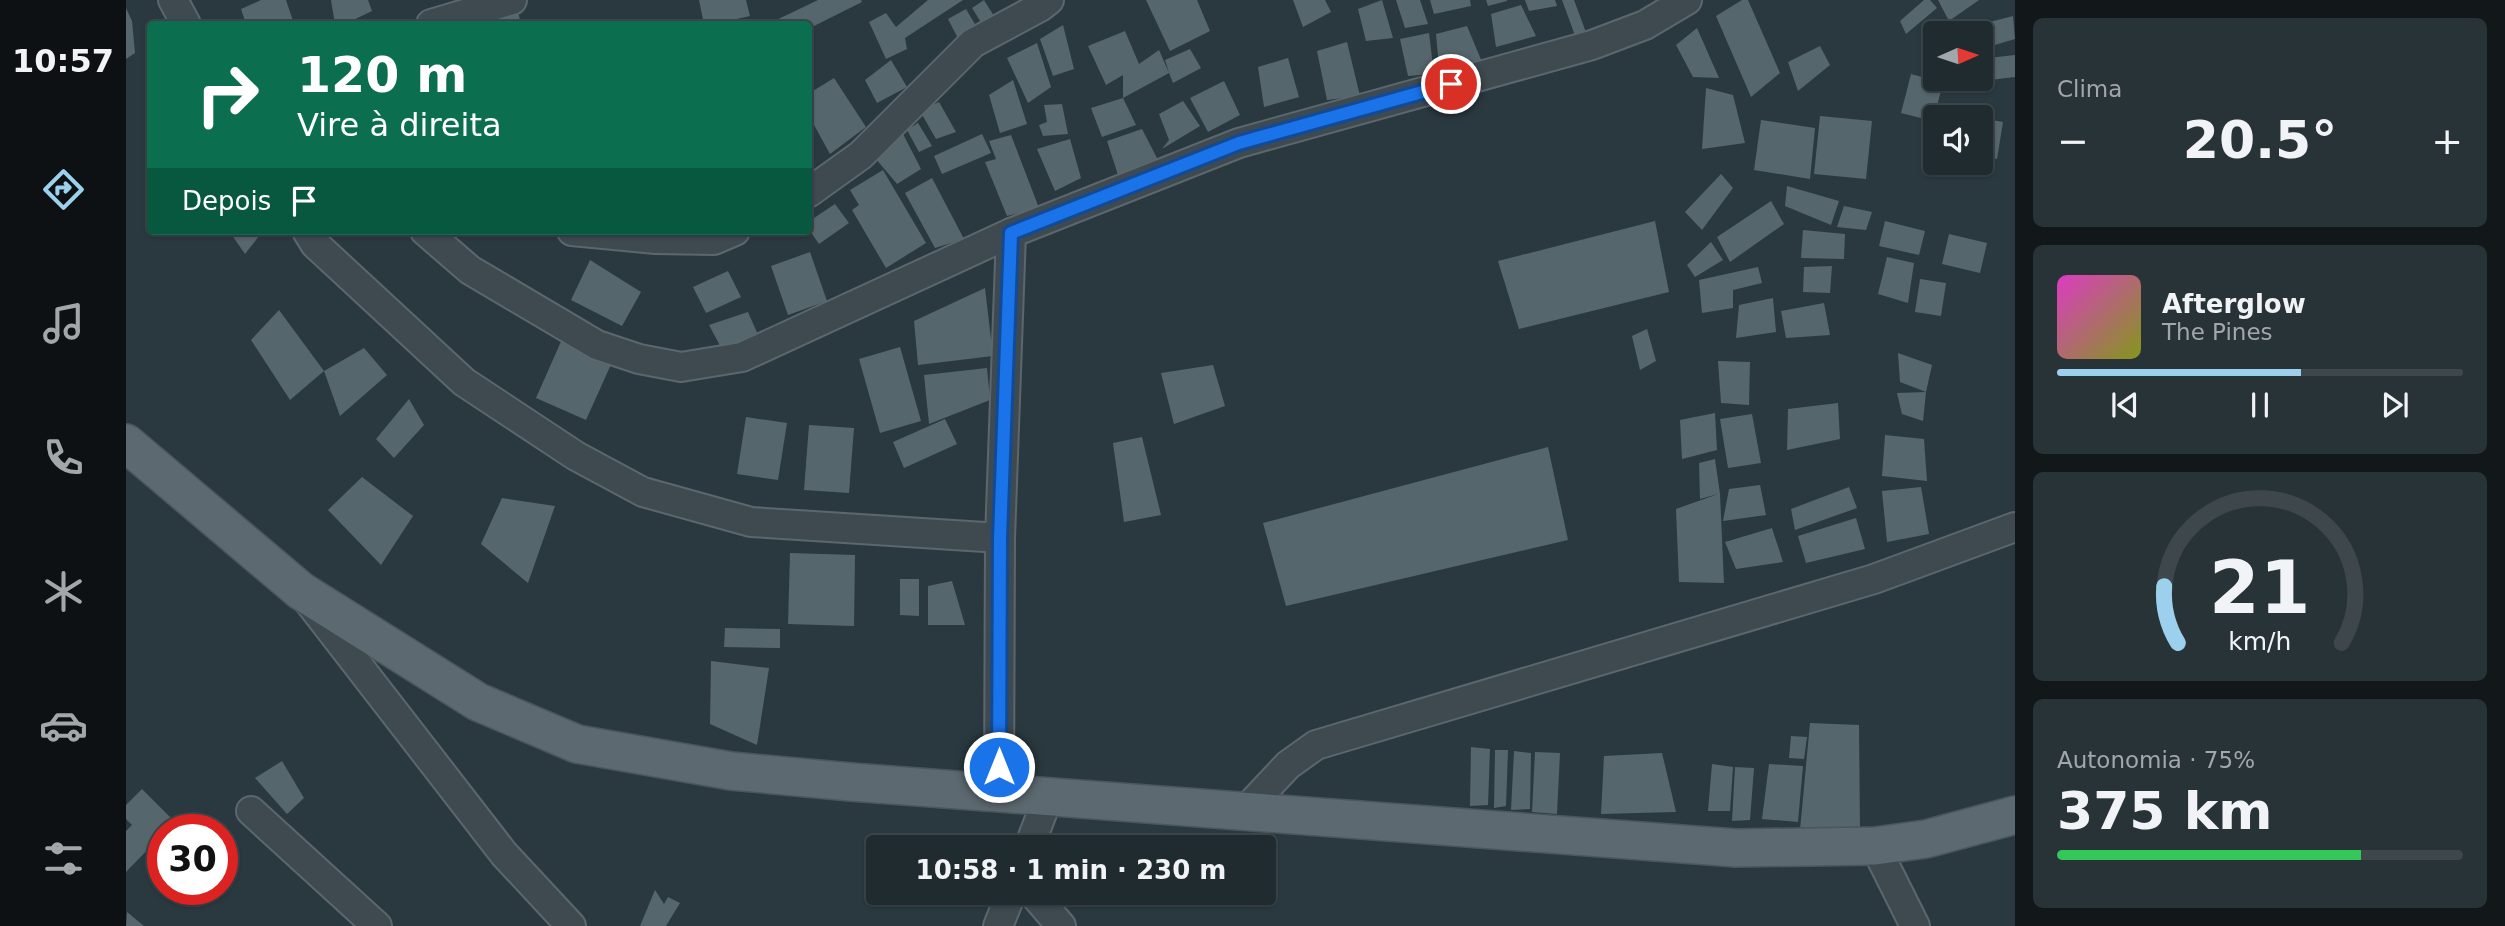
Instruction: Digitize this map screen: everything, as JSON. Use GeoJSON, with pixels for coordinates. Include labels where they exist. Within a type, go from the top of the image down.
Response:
{"type":"FeatureCollection","features":[{"type":"Feature","properties":{"kind":"main road"},"geometry":{"type":"LineString","coordinates":[[126,443],[301,592],[478,702],[577,744],[730,771],[1049,795],[1243,813],[1737,848],[1875,846],[1926,839],[2015,815]]}},
{"type":"Feature","properties":{"kind":"street"},"geometry":{"type":"LineString","coordinates":[[173,0],[184,21]]}},
{"type":"Feature","properties":{"kind":"street"},"geometry":{"type":"LineString","coordinates":[[441,21],[512,0]]}},
{"type":"Feature","properties":{"kind":"street"},"geometry":{"type":"LineString","coordinates":[[812,190],[861,155],[973,43],[1049,0]]}},
{"type":"Feature","properties":{"kind":"street"},"geometry":{"type":"LineString","coordinates":[[430,235],[470,270],[597,345],[639,359],[681,367],[742,357],[1011,233],[1239,143],[1592,45],[1645,25],[1687,0]]}},
{"type":"Feature","properties":{"kind":"street"},"geometry":{"type":"LineString","coordinates":[[999,792],[1000,538],[1011,233]]}},
{"type":"Feature","properties":{"kind":"street"},"geometry":{"type":"LineString","coordinates":[[318,235],[464,382],[576,456],[643,492],[751,522],[1000,538]]}},
{"type":"Feature","properties":{"kind":"street"},"geometry":{"type":"LineString","coordinates":[[614,235],[714,240],[726,235]]}},
{"type":"Feature","properties":{"kind":"street"},"geometry":{"type":"LineString","coordinates":[[1243,813],[1288,765],[1316,745],[1874,579],[2015,527]]}},
{"type":"Feature","properties":{"kind":"street"},"geometry":{"type":"LineString","coordinates":[[301,592],[504,855],[571,926]]}},
{"type":"Feature","properties":{"kind":"street"},"geometry":{"type":"LineString","coordinates":[[1034,835],[1049,795]]}},
{"type":"Feature","properties":{"kind":"street"},"geometry":{"type":"LineString","coordinates":[[251,811],[377,926]]}},
{"type":"Feature","properties":{"kind":"street"},"geometry":{"type":"LineString","coordinates":[[1875,846],[1915,926]]}},
{"type":"Feature","properties":{"kind":"street"},"geometry":{"type":"LineString","coordinates":[[998,926],[1007,905]]}},
{"type":"Feature","properties":{"kind":"street"},"geometry":{"type":"LineString","coordinates":[[1043,905],[1061,926]]}},
{"type":"Feature","properties":{"kind":"building"},"geometry":{"type":"Polygon","coordinates":[[[261,0],[286,0],[293,21],[245,21],[241,9],[261,0]]]}},
{"type":"Feature","properties":{"kind":"building"},"geometry":{"type":"Polygon","coordinates":[[[331,0],[368,0],[372,11],[351,21],[334,21],[331,0]]]}},
{"type":"Feature","properties":{"kind":"building"},"geometry":{"type":"Polygon","coordinates":[[[699,0],[746,0],[750,16],[728,21],[703,21],[699,0]]]}},
{"type":"Feature","properties":{"kind":"building"},"geometry":{"type":"Polygon","coordinates":[[[818,0],[862,2],[812,27],[812,21],[774,21],[818,0]]]}},
{"type":"Feature","properties":{"kind":"building"},"geometry":{"type":"Polygon","coordinates":[[[928,0],[963,0],[905,38],[907,49],[886,59],[869,22],[886,13],[896,27],[928,0]]]}},
{"type":"Feature","properties":{"kind":"building"},"geometry":{"type":"Polygon","coordinates":[[[984,0],[999,24],[987,32],[972,8],[984,0]]]}},
{"type":"Feature","properties":{"kind":"building"},"geometry":{"type":"Polygon","coordinates":[[[1146,0],[1197,0],[1210,31],[1170,51],[1146,0]]]}},
{"type":"Feature","properties":{"kind":"building"},"geometry":{"type":"Polygon","coordinates":[[[1293,0],[1325,0],[1331,12],[1303,27],[1293,0]]]}},
{"type":"Feature","properties":{"kind":"building"},"geometry":{"type":"Polygon","coordinates":[[[1382,0],[1393,38],[1366,41],[1358,9],[1382,0]]]}},
{"type":"Feature","properties":{"kind":"building"},"geometry":{"type":"Polygon","coordinates":[[[1396,0],[1420,0],[1428,24],[1405,28],[1396,0]]]}},
{"type":"Feature","properties":{"kind":"building"},"geometry":{"type":"Polygon","coordinates":[[[1430,0],[1470,0],[1471,6],[1434,14],[1430,0]]]}},
{"type":"Feature","properties":{"kind":"building"},"geometry":{"type":"Polygon","coordinates":[[[1486,0],[1507,0],[1507,1],[1488,6],[1486,0]]]}},
{"type":"Feature","properties":{"kind":"building"},"geometry":{"type":"Polygon","coordinates":[[[1525,0],[1555,0],[1557,6],[1529,11],[1525,0]]]}},
{"type":"Feature","properties":{"kind":"building"},"geometry":{"type":"Polygon","coordinates":[[[1562,0],[1574,0],[1587,35],[1577,41],[1562,0]]]}},
{"type":"Feature","properties":{"kind":"building"},"geometry":{"type":"Polygon","coordinates":[[[1742,0],[1748,0],[1780,73],[1751,97],[1716,16],[1742,0]]]}},
{"type":"Feature","properties":{"kind":"building"},"geometry":{"type":"Polygon","coordinates":[[[1924,0],[1930,0],[1937,8],[1906,34],[1900,21],[1924,0]]]}},
{"type":"Feature","properties":{"kind":"building"},"geometry":{"type":"Polygon","coordinates":[[[1938,0],[1979,0],[1949,21],[1938,0]]]}},
{"type":"Feature","properties":{"kind":"building"},"geometry":{"type":"Polygon","coordinates":[[[1521,5],[1536,36],[1496,47],[1491,14],[1521,5]]]}},
{"type":"Feature","properties":{"kind":"building"},"geometry":{"type":"Polygon","coordinates":[[[126,8],[132,21],[135,53],[126,59],[126,8]]]}},
{"type":"Feature","properties":{"kind":"building"},"geometry":{"type":"Polygon","coordinates":[[[966,9],[979,31],[960,42],[948,19],[966,9]]]}},
{"type":"Feature","properties":{"kind":"building"},"geometry":{"type":"Polygon","coordinates":[[[518,12],[520,21],[498,21],[518,12]]]}},
{"type":"Feature","properties":{"kind":"building"},"geometry":{"type":"Polygon","coordinates":[[[2013,16],[2015,39],[1993,46],[1993,21],[2013,16]]]}},
{"type":"Feature","properties":{"kind":"building"},"geometry":{"type":"Polygon","coordinates":[[[1063,25],[1074,69],[1053,76],[1040,39],[1063,25]]]}},
{"type":"Feature","properties":{"kind":"building"},"geometry":{"type":"Polygon","coordinates":[[[1467,26],[1482,62],[1439,67],[1436,34],[1467,26]]]}},
{"type":"Feature","properties":{"kind":"building"},"geometry":{"type":"Polygon","coordinates":[[[1697,28],[1719,78],[1693,77],[1676,45],[1697,28]]]}},
{"type":"Feature","properties":{"kind":"building"},"geometry":{"type":"Polygon","coordinates":[[[1125,31],[1139,64],[1159,50],[1169,73],[1123,98],[1123,75],[1106,85],[1088,46],[1125,31]]]}},
{"type":"Feature","properties":{"kind":"building"},"geometry":{"type":"Polygon","coordinates":[[[1429,33],[1434,74],[1408,76],[1400,39],[1429,33]]]}},
{"type":"Feature","properties":{"kind":"building"},"geometry":{"type":"Polygon","coordinates":[[[1347,42],[1360,96],[1327,100],[1317,51],[1347,42]]]}},
{"type":"Feature","properties":{"kind":"building"},"geometry":{"type":"Polygon","coordinates":[[[1037,43],[1051,87],[1028,103],[1007,58],[1037,43]]]}},
{"type":"Feature","properties":{"kind":"building"},"geometry":{"type":"Polygon","coordinates":[[[1820,46],[1830,65],[1798,91],[1788,62],[1820,46]]]}},
{"type":"Feature","properties":{"kind":"building"},"geometry":{"type":"Polygon","coordinates":[[[1190,49],[1201,68],[1173,83],[1165,60],[1190,49]]]}},
{"type":"Feature","properties":{"kind":"building"},"geometry":{"type":"Polygon","coordinates":[[[2015,55],[2015,77],[1993,80],[1993,57],[2015,55]]]}},
{"type":"Feature","properties":{"kind":"building"},"geometry":{"type":"Polygon","coordinates":[[[1288,58],[1299,97],[1264,107],[1258,67],[1288,58]]]}},
{"type":"Feature","properties":{"kind":"building"},"geometry":{"type":"Polygon","coordinates":[[[891,60],[907,87],[877,103],[865,80],[891,60]]]}},
{"type":"Feature","properties":{"kind":"building"},"geometry":{"type":"Polygon","coordinates":[[[1911,74],[1923,77],[1923,91],[1941,91],[1937,105],[1923,105],[1923,118],[1901,113],[1911,74]]]}},
{"type":"Feature","properties":{"kind":"building"},"geometry":{"type":"Polygon","coordinates":[[[834,78],[866,127],[830,154],[812,121],[812,92],[834,78]]]}},
{"type":"Feature","properties":{"kind":"building"},"geometry":{"type":"Polygon","coordinates":[[[1013,80],[1027,124],[1000,133],[989,95],[1013,80]]]}},
{"type":"Feature","properties":{"kind":"building"},"geometry":{"type":"Polygon","coordinates":[[[1224,81],[1240,115],[1208,132],[1190,98],[1224,81]]]}},
{"type":"Feature","properties":{"kind":"building"},"geometry":{"type":"Polygon","coordinates":[[[1706,88],[1733,95],[1745,143],[1702,149],[1706,88]]]}},
{"type":"Feature","properties":{"kind":"building"},"geometry":{"type":"Polygon","coordinates":[[[1123,98],[1136,125],[1102,137],[1091,108],[1123,98]]]}},
{"type":"Feature","properties":{"kind":"building"},"geometry":{"type":"Polygon","coordinates":[[[1183,101],[1200,126],[1162,149],[1169,140],[1159,114],[1183,101]]]}},
{"type":"Feature","properties":{"kind":"building"},"geometry":{"type":"Polygon","coordinates":[[[939,102],[956,132],[936,139],[920,111],[939,102]]]}},
{"type":"Feature","properties":{"kind":"building"},"geometry":{"type":"Polygon","coordinates":[[[1062,104],[1068,134],[1043,136],[1039,125],[1047,122],[1044,105],[1062,104]]]}},
{"type":"Feature","properties":{"kind":"building"},"geometry":{"type":"Polygon","coordinates":[[[1820,116],[1872,121],[1866,179],[1814,174],[1820,116]]]}},
{"type":"Feature","properties":{"kind":"building"},"geometry":{"type":"Polygon","coordinates":[[[1761,120],[1815,128],[1810,179],[1754,170],[1761,120]]]}},
{"type":"Feature","properties":{"kind":"building"},"geometry":{"type":"Polygon","coordinates":[[[1993,120],[2003,122],[1997,159],[1993,158],[1993,120]]]}},
{"type":"Feature","properties":{"kind":"building"},"geometry":{"type":"Polygon","coordinates":[[[918,123],[932,146],[919,152],[907,130],[918,123]]]}},
{"type":"Feature","properties":{"kind":"building"},"geometry":{"type":"Polygon","coordinates":[[[1142,129],[1158,160],[1119,178],[1107,141],[1142,129]]]}},
{"type":"Feature","properties":{"kind":"building"},"geometry":{"type":"Polygon","coordinates":[[[901,130],[921,169],[897,184],[876,159],[901,130]]]}},
{"type":"Feature","properties":{"kind":"building"},"geometry":{"type":"Polygon","coordinates":[[[982,134],[991,153],[942,174],[934,156],[982,134]]]}},
{"type":"Feature","properties":{"kind":"building"},"geometry":{"type":"Polygon","coordinates":[[[1011,135],[1039,208],[1007,216],[985,162],[996,159],[989,141],[1011,135]]]}},
{"type":"Feature","properties":{"kind":"building"},"geometry":{"type":"Polygon","coordinates":[[[1070,139],[1081,178],[1055,191],[1037,149],[1070,139]]]}},
{"type":"Feature","properties":{"kind":"building"},"geometry":{"type":"Polygon","coordinates":[[[883,170],[926,243],[886,268],[852,210],[859,205],[850,190],[883,170]]]}},
{"type":"Feature","properties":{"kind":"building"},"geometry":{"type":"Polygon","coordinates":[[[1721,174],[1733,188],[1702,230],[1685,212],[1721,174]]]}},
{"type":"Feature","properties":{"kind":"building"},"geometry":{"type":"Polygon","coordinates":[[[932,178],[964,239],[935,248],[905,193],[932,178]]]}},
{"type":"Feature","properties":{"kind":"building"},"geometry":{"type":"Polygon","coordinates":[[[1787,186],[1839,201],[1831,225],[1785,206],[1787,186]]]}},
{"type":"Feature","properties":{"kind":"building"},"geometry":{"type":"Polygon","coordinates":[[[1771,201],[1784,224],[1730,262],[1717,237],[1771,201]]]}},
{"type":"Feature","properties":{"kind":"building"},"geometry":{"type":"Polygon","coordinates":[[[835,204],[849,223],[819,244],[812,234],[812,219],[835,204]]]}},
{"type":"Feature","properties":{"kind":"building"},"geometry":{"type":"Polygon","coordinates":[[[1844,206],[1872,212],[1866,230],[1837,227],[1844,206]]]}},
{"type":"Feature","properties":{"kind":"building"},"geometry":{"type":"Polygon","coordinates":[[[1655,221],[1669,292],[1519,329],[1498,261],[1655,221]]]}},
{"type":"Feature","properties":{"kind":"building"},"geometry":{"type":"Polygon","coordinates":[[[1885,221],[1925,231],[1919,255],[1879,246],[1885,221]]]}},
{"type":"Feature","properties":{"kind":"building"},"geometry":{"type":"Polygon","coordinates":[[[1803,230],[1845,234],[1844,259],[1801,258],[1803,230]]]}},
{"type":"Feature","properties":{"kind":"building"},"geometry":{"type":"Polygon","coordinates":[[[1949,234],[1987,243],[1980,273],[1942,264],[1949,234]]]}},
{"type":"Feature","properties":{"kind":"building"},"geometry":{"type":"Polygon","coordinates":[[[232,235],[260,235],[245,254],[232,235]]]}},
{"type":"Feature","properties":{"kind":"building"},"geometry":{"type":"Polygon","coordinates":[[[1711,242],[1723,260],[1695,277],[1687,265],[1711,242]]]}},
{"type":"Feature","properties":{"kind":"building"},"geometry":{"type":"Polygon","coordinates":[[[810,252],[827,301],[788,315],[771,266],[810,252]]]}},
{"type":"Feature","properties":{"kind":"building"},"geometry":{"type":"Polygon","coordinates":[[[1887,257],[1914,263],[1908,303],[1878,294],[1887,257]]]}},
{"type":"Feature","properties":{"kind":"building"},"geometry":{"type":"Polygon","coordinates":[[[590,260],[641,292],[622,326],[571,300],[590,260]]]}},
{"type":"Feature","properties":{"kind":"building"},"geometry":{"type":"Polygon","coordinates":[[[1832,266],[1830,293],[1803,292],[1804,267],[1832,266]]]}},
{"type":"Feature","properties":{"kind":"building"},"geometry":{"type":"Polygon","coordinates":[[[1758,267],[1762,283],[1733,290],[1733,308],[1702,313],[1699,280],[1758,267]]]}},
{"type":"Feature","properties":{"kind":"building"},"geometry":{"type":"Polygon","coordinates":[[[728,271],[741,297],[706,313],[693,287],[728,271]]]}},
{"type":"Feature","properties":{"kind":"building"},"geometry":{"type":"Polygon","coordinates":[[[1920,279],[1946,283],[1941,316],[1915,312],[1920,279]]]}},
{"type":"Feature","properties":{"kind":"building"},"geometry":{"type":"Polygon","coordinates":[[[985,288],[993,356],[918,365],[914,321],[985,288]]]}},
{"type":"Feature","properties":{"kind":"building"},"geometry":{"type":"Polygon","coordinates":[[[1773,298],[1776,332],[1736,338],[1739,305],[1773,298]]]}},
{"type":"Feature","properties":{"kind":"building"},"geometry":{"type":"Polygon","coordinates":[[[1824,303],[1830,335],[1786,338],[1781,311],[1824,303]]]}},
{"type":"Feature","properties":{"kind":"building"},"geometry":{"type":"Polygon","coordinates":[[[279,310],[324,371],[290,400],[251,340],[279,310]]]}},
{"type":"Feature","properties":{"kind":"building"},"geometry":{"type":"Polygon","coordinates":[[[748,312],[759,337],[725,355],[709,325],[748,312]]]}},
{"type":"Feature","properties":{"kind":"building"},"geometry":{"type":"Polygon","coordinates":[[[1647,329],[1656,361],[1640,370],[1632,336],[1647,329]]]}},
{"type":"Feature","properties":{"kind":"building"},"geometry":{"type":"Polygon","coordinates":[[[563,337],[613,360],[586,420],[536,398],[563,337]]]}},
{"type":"Feature","properties":{"kind":"building"},"geometry":{"type":"Polygon","coordinates":[[[900,347],[921,421],[880,433],[859,359],[900,347]]]}},
{"type":"Feature","properties":{"kind":"building"},"geometry":{"type":"Polygon","coordinates":[[[364,348],[387,375],[340,416],[324,371],[364,348]]]}},
{"type":"Feature","properties":{"kind":"building"},"geometry":{"type":"Polygon","coordinates":[[[1898,353],[1932,365],[1926,392],[1900,382],[1898,353]]]}},
{"type":"Feature","properties":{"kind":"building"},"geometry":{"type":"Polygon","coordinates":[[[1718,361],[1750,362],[1749,405],[1721,403],[1718,361]]]}},
{"type":"Feature","properties":{"kind":"building"},"geometry":{"type":"Polygon","coordinates":[[[1213,365],[1225,406],[1174,424],[1161,373],[1213,365]]]}},
{"type":"Feature","properties":{"kind":"building"},"geometry":{"type":"Polygon","coordinates":[[[987,368],[990,400],[929,424],[924,375],[987,368]]]}},
{"type":"Feature","properties":{"kind":"building"},"geometry":{"type":"Polygon","coordinates":[[[1926,392],[1923,421],[1902,414],[1897,393],[1926,392]]]}},
{"type":"Feature","properties":{"kind":"building"},"geometry":{"type":"Polygon","coordinates":[[[409,399],[424,425],[394,458],[376,439],[409,399]]]}},
{"type":"Feature","properties":{"kind":"building"},"geometry":{"type":"Polygon","coordinates":[[[1838,403],[1840,439],[1787,450],[1788,409],[1838,403]]]}},
{"type":"Feature","properties":{"kind":"building"},"geometry":{"type":"Polygon","coordinates":[[[1715,413],[1717,450],[1682,459],[1680,420],[1715,413]]]}},
{"type":"Feature","properties":{"kind":"building"},"geometry":{"type":"Polygon","coordinates":[[[1752,414],[1761,463],[1728,468],[1720,419],[1752,414]]]}},
{"type":"Feature","properties":{"kind":"building"},"geometry":{"type":"Polygon","coordinates":[[[746,417],[787,423],[778,480],[737,474],[746,417]]]}},
{"type":"Feature","properties":{"kind":"building"},"geometry":{"type":"Polygon","coordinates":[[[945,419],[957,444],[904,468],[893,442],[945,419]]]}},
{"type":"Feature","properties":{"kind":"building"},"geometry":{"type":"Polygon","coordinates":[[[809,425],[854,428],[849,493],[804,490],[809,425]]]}},
{"type":"Feature","properties":{"kind":"building"},"geometry":{"type":"Polygon","coordinates":[[[1885,435],[1924,439],[1927,481],[1882,476],[1885,435]]]}},
{"type":"Feature","properties":{"kind":"building"},"geometry":{"type":"Polygon","coordinates":[[[1142,437],[1161,515],[1124,522],[1113,443],[1142,437]]]}},
{"type":"Feature","properties":{"kind":"building"},"geometry":{"type":"Polygon","coordinates":[[[1548,447],[1568,540],[1286,606],[1263,523],[1548,447]]]}},
{"type":"Feature","properties":{"kind":"building"},"geometry":{"type":"Polygon","coordinates":[[[1715,459],[1720,494],[1724,583],[1679,582],[1676,509],[1718,494],[1700,499],[1699,463],[1715,459]]]}},
{"type":"Feature","properties":{"kind":"building"},"geometry":{"type":"Polygon","coordinates":[[[362,477],[413,516],[381,565],[328,510],[362,477]]]}},
{"type":"Feature","properties":{"kind":"building"},"geometry":{"type":"Polygon","coordinates":[[[1760,485],[1766,515],[1723,521],[1729,489],[1760,485]]]}},
{"type":"Feature","properties":{"kind":"building"},"geometry":{"type":"Polygon","coordinates":[[[1849,487],[1857,508],[1795,530],[1791,509],[1849,487]]]}},
{"type":"Feature","properties":{"kind":"building"},"geometry":{"type":"Polygon","coordinates":[[[1921,487],[1929,534],[1887,542],[1882,491],[1921,487]]]}},
{"type":"Feature","properties":{"kind":"building"},"geometry":{"type":"Polygon","coordinates":[[[502,498],[555,506],[528,583],[481,544],[502,498]]]}},
{"type":"Feature","properties":{"kind":"building"},"geometry":{"type":"Polygon","coordinates":[[[1856,518],[1865,549],[1806,563],[1798,536],[1856,518]]]}},
{"type":"Feature","properties":{"kind":"building"},"geometry":{"type":"Polygon","coordinates":[[[1772,528],[1783,562],[1736,569],[1725,542],[1772,528]]]}},
{"type":"Feature","properties":{"kind":"building"},"geometry":{"type":"Polygon","coordinates":[[[790,553],[855,555],[854,626],[788,624],[790,553]]]}},
{"type":"Feature","properties":{"kind":"building"},"geometry":{"type":"Polygon","coordinates":[[[900,579],[919,579],[919,616],[900,615],[900,579]]]}},
{"type":"Feature","properties":{"kind":"building"},"geometry":{"type":"Polygon","coordinates":[[[952,581],[965,625],[928,625],[928,586],[952,581]]]}},
{"type":"Feature","properties":{"kind":"building"},"geometry":{"type":"Polygon","coordinates":[[[725,628],[780,629],[780,648],[724,647],[725,628]]]}},
{"type":"Feature","properties":{"kind":"building"},"geometry":{"type":"Polygon","coordinates":[[[711,661],[769,668],[757,745],[710,724],[711,661]]]}},
{"type":"Feature","properties":{"kind":"building"},"geometry":{"type":"Polygon","coordinates":[[[1810,723],[1859,725],[1860,829],[1800,830],[1810,723]]]}},
{"type":"Feature","properties":{"kind":"building"},"geometry":{"type":"Polygon","coordinates":[[[1791,736],[1807,737],[1804,759],[1789,758],[1791,736]]]}},
{"type":"Feature","properties":{"kind":"building"},"geometry":{"type":"Polygon","coordinates":[[[1471,747],[1490,749],[1488,805],[1470,806],[1471,747]]]}},
{"type":"Feature","properties":{"kind":"building"},"geometry":{"type":"Polygon","coordinates":[[[1495,750],[1508,750],[1506,806],[1494,808],[1495,750]]]}},
{"type":"Feature","properties":{"kind":"building"},"geometry":{"type":"Polygon","coordinates":[[[1514,751],[1531,753],[1530,809],[1511,810],[1514,751]]]}},
{"type":"Feature","properties":{"kind":"building"},"geometry":{"type":"Polygon","coordinates":[[[1535,752],[1560,753],[1557,814],[1532,812],[1535,752]]]}},
{"type":"Feature","properties":{"kind":"building"},"geometry":{"type":"Polygon","coordinates":[[[1662,753],[1676,812],[1601,814],[1604,756],[1662,753]]]}},
{"type":"Feature","properties":{"kind":"building"},"geometry":{"type":"Polygon","coordinates":[[[282,761],[304,798],[287,814],[255,778],[282,761]]]}},
{"type":"Feature","properties":{"kind":"building"},"geometry":{"type":"Polygon","coordinates":[[[1712,764],[1733,767],[1730,811],[1708,811],[1712,764]]]}},
{"type":"Feature","properties":{"kind":"building"},"geometry":{"type":"Polygon","coordinates":[[[1769,764],[1803,766],[1798,822],[1762,819],[1769,764]]]}},
{"type":"Feature","properties":{"kind":"building"},"geometry":{"type":"Polygon","coordinates":[[[1735,767],[1754,768],[1750,820],[1732,821],[1735,767]]]}},
{"type":"Feature","properties":{"kind":"building"},"geometry":{"type":"Polygon","coordinates":[[[142,789],[167,814],[147,814],[147,850],[126,872],[126,831],[132,825],[126,819],[126,805],[142,789]]]}},
{"type":"Feature","properties":{"kind":"building"},"geometry":{"type":"Polygon","coordinates":[[[655,890],[664,904],[668,897],[680,903],[666,926],[640,926],[655,890]]]}},
{"type":"Feature","properties":{"kind":"building"},"geometry":{"type":"Polygon","coordinates":[[[127,912],[144,926],[126,926],[127,912]]]}},
{"type":"Feature","properties":{"kind":"route"},"geometry":{"type":"LineString","coordinates":[[999,767],[1000,538],[1011,233],[1239,143],[1451,84]]}}]}
